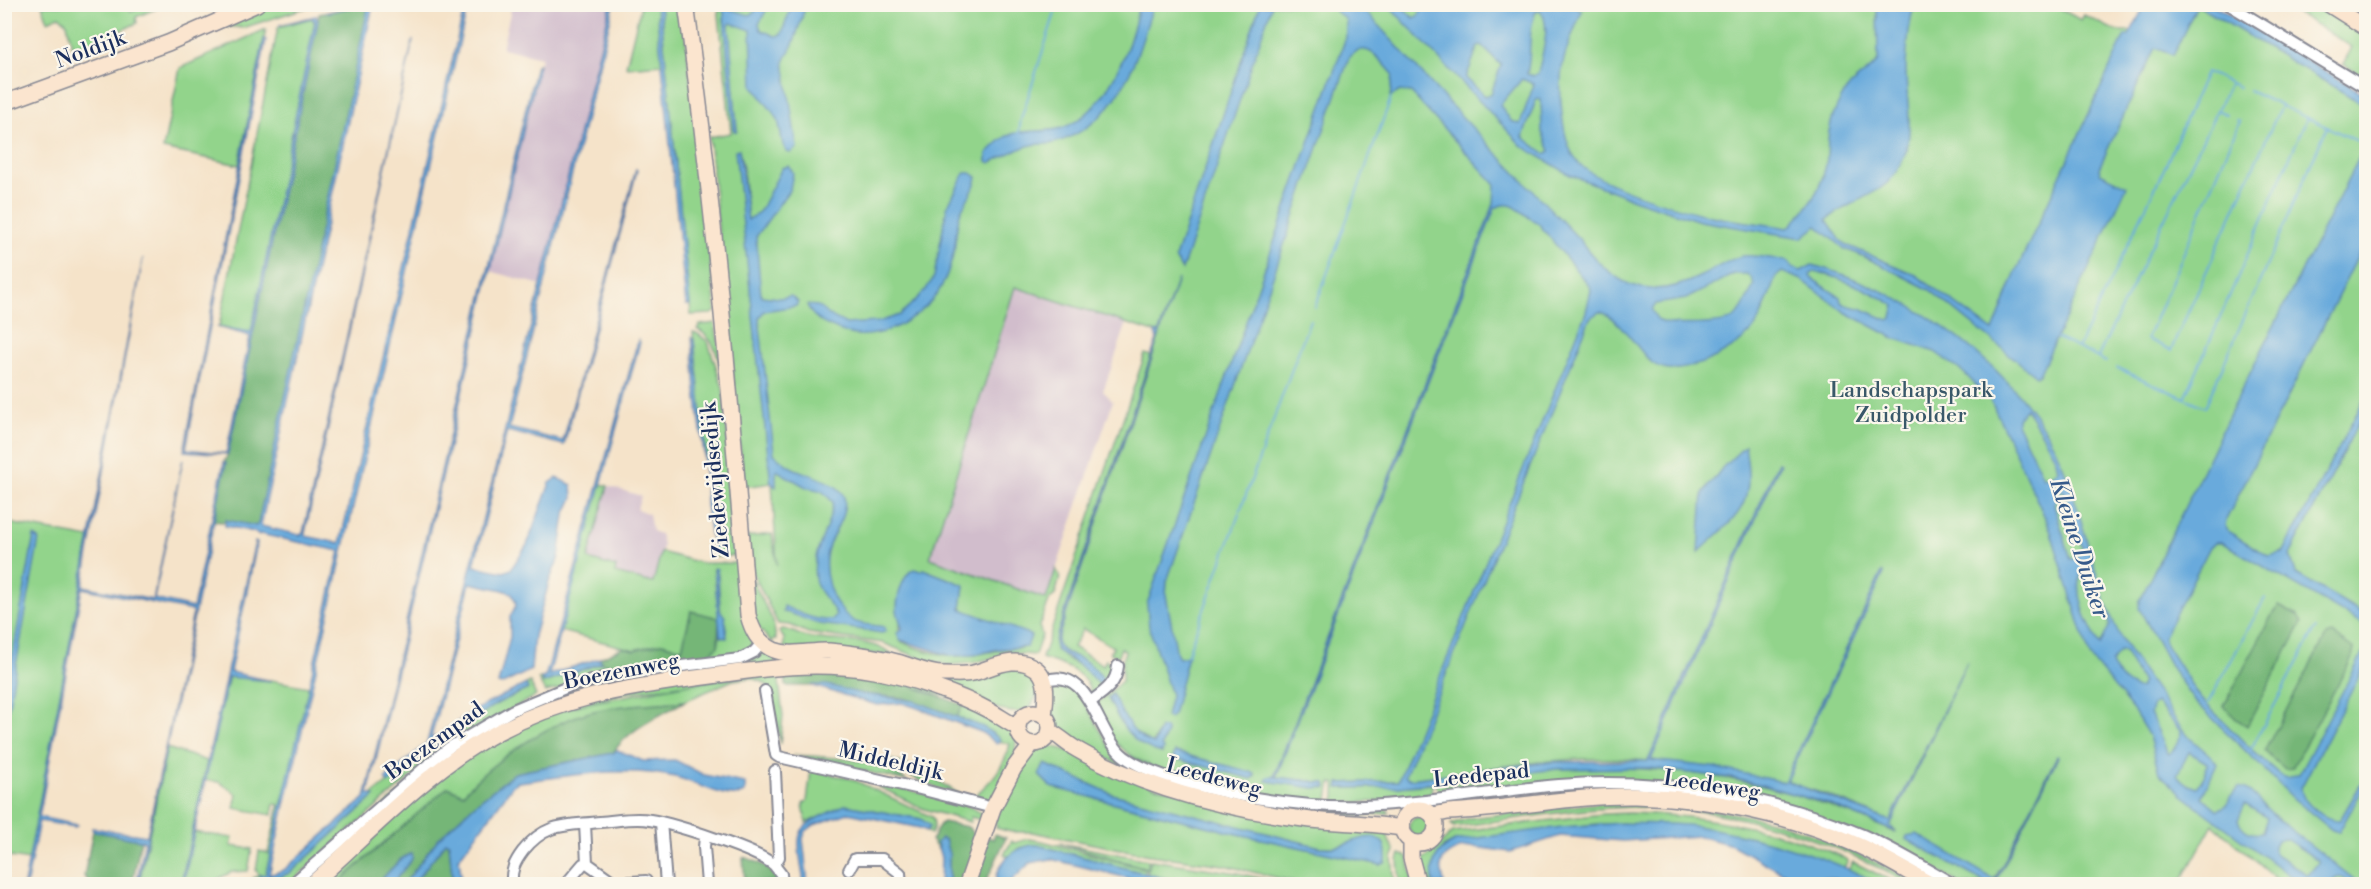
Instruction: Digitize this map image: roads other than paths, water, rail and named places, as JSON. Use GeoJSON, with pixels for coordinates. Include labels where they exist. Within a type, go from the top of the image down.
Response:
{"type":"FeatureCollection","features":[{"type":"Feature","properties":{"kind":"main road","name":"Noldijk"},"geometry":{"type":"LineString","coordinates":[[4,103],[168,43],[257,4]]}},
{"type":"Feature","properties":{"kind":"main road","name":"Ziedewijdsedijk"},"geometry":{"type":"LineString","coordinates":[[686,4],[722,316],[737,464],[748,615],[754,634],[762,643]]}},
{"type":"Feature","properties":{"kind":"main road"},"geometry":{"type":"LineString","coordinates":[[2328,4],[2367,28]]}},
{"type":"Feature","properties":{"kind":"main road"},"geometry":{"type":"LineString","coordinates":[[762,643],[785,653],[827,651],[855,654],[897,662],[941,675],[973,673],[1000,663],[1021,663],[1035,667],[1040,672],[1045,686],[1033,728],[990,815],[967,885]]}},
{"type":"Feature","properties":{"kind":"main road","name":"Boezemweg"},"geometry":{"type":"LineString","coordinates":[[312,885],[424,784],[455,760],[507,727],[571,700],[644,685],[763,669],[837,666],[875,671],[914,682],[1033,728]]}},
{"type":"Feature","properties":{"kind":"main road","name":"Leedeweg"},"geometry":{"type":"LineString","coordinates":[[1033,728],[1146,781],[1204,800],[1314,820],[1350,822],[1370,818],[1404,822]]}},
{"type":"Feature","properties":{"kind":"main road","name":"Leedeweg"},"geometry":{"type":"LineString","coordinates":[[1435,821],[1449,812],[1634,796],[1681,799],[1721,805],[1798,823],[1857,845],[1930,885]]}},
{"type":"Feature","properties":{"kind":"main road"},"geometry":{"type":"LineString","coordinates":[[1419,809],[1426,811],[1435,821],[1432,838],[1417,842],[1404,835],[1404,822],[1411,811],[1419,809]]}},
{"type":"Feature","properties":{"kind":"main road"},"geometry":{"type":"LineString","coordinates":[[1417,842],[1418,884]]}},
{"type":"Feature","properties":{"kind":"street"},"geometry":{"type":"LineString","coordinates":[[2228,4],[2367,88]]}},
{"type":"Feature","properties":{"kind":"street","name":"Boezempad"},"geometry":{"type":"LineString","coordinates":[[292,885],[423,769],[459,741],[513,710],[570,686],[599,679],[740,658],[754,652],[762,643]]}},
{"type":"Feature","properties":{"kind":"street"},"geometry":{"type":"LineString","coordinates":[[1089,702],[1112,686],[1119,666]]}},
{"type":"Feature","properties":{"kind":"street","name":"Leedepad"},"geometry":{"type":"LineString","coordinates":[[1045,686],[1062,677],[1070,679],[1089,702],[1108,737],[1124,756],[1160,773],[1231,794],[1286,803],[1363,806],[1562,785],[1665,786],[1720,793],[1782,807],[1824,820],[1893,849],[1953,885]]}},
{"type":"Feature","properties":{"kind":"street","name":"Middeldijk"},"geometry":{"type":"LineString","coordinates":[[765,691],[776,755],[779,757],[905,785],[990,815]]}},
{"type":"Feature","properties":{"kind":"street"},"geometry":{"type":"LineString","coordinates":[[774,865],[778,857],[776,771]]}},
{"type":"Feature","properties":{"kind":"street"},"geometry":{"type":"LineString","coordinates":[[512,885],[511,870],[539,834],[555,827],[632,819],[662,822],[753,853],[774,865],[781,874],[782,885]]}},
{"type":"Feature","properties":{"kind":"street"},"geometry":{"type":"LineString","coordinates":[[662,822],[666,885]]}},
{"type":"Feature","properties":{"kind":"street"},"geometry":{"type":"LineString","coordinates":[[585,824],[587,863]]}},
{"type":"Feature","properties":{"kind":"street"},"geometry":{"type":"LineString","coordinates":[[705,837],[707,885]]}},
{"type":"Feature","properties":{"kind":"street"},"geometry":{"type":"LineString","coordinates":[[849,870],[855,859],[882,859],[900,873],[902,885]]}},
{"type":"Feature","properties":{"kind":"street"},"geometry":{"type":"LineString","coordinates":[[587,863],[615,883],[646,880]]}},
{"type":"Feature","properties":{"kind":"street"},"geometry":{"type":"LineString","coordinates":[[566,885],[583,864],[587,863]]}},
{"type":"Feature","properties":{"kind":"water"},"geometry":{"type":"Polygon","coordinates":[[[611,4],[614,5],[509,428],[563,441],[637,170],[564,445],[507,431],[474,566],[504,572],[511,569],[527,545],[550,483],[557,478],[572,485],[573,498],[565,515],[559,557],[549,582],[534,636],[531,670],[501,685],[498,684],[510,637],[510,617],[516,605],[515,600],[511,593],[470,583],[431,738],[435,737],[438,742],[389,783],[385,779],[427,743],[611,4]]]}},
{"type":"Feature","properties":{"kind":"water"},"geometry":{"type":"Polygon","coordinates":[[[366,5],[373,5],[261,526],[300,535],[303,533],[413,40],[305,533],[305,536],[340,543],[465,5],[468,5],[269,875],[284,870],[365,798],[536,65],[539,64],[368,794],[375,796],[291,872],[276,879],[260,880],[260,875],[266,873],[340,551],[258,535],[254,532],[225,526],[225,520],[256,526],[258,524],[368,8],[366,5]]]}},
{"type":"Feature","properties":{"kind":"water"},"geometry":{"type":"Polygon","coordinates":[[[656,5],[660,5],[690,305],[686,305],[656,5]]]}},
{"type":"Feature","properties":{"kind":"water"},"geometry":{"type":"Polygon","coordinates":[[[723,5],[749,15],[754,13],[758,5],[769,5],[759,24],[761,30],[775,36],[781,35],[792,5],[806,5],[794,42],[784,62],[797,148],[790,153],[783,145],[778,119],[753,86],[751,30],[731,23],[729,25],[737,131],[734,131],[723,5]]]}},
{"type":"Feature","properties":{"kind":"water"},"geometry":{"type":"Polygon","coordinates":[[[1139,5],[1153,5],[1131,69],[1122,88],[1109,106],[1076,134],[1054,143],[1026,146],[990,163],[987,161],[987,153],[1008,135],[1062,128],[1078,120],[1092,108],[1104,94],[1123,58],[1139,5]]]}},
{"type":"Feature","properties":{"kind":"water"},"geometry":{"type":"Polygon","coordinates":[[[1260,5],[1272,5],[1182,270],[1175,258],[1260,5]]]}},
{"type":"Feature","properties":{"kind":"water"},"geometry":{"type":"Polygon","coordinates":[[[1329,5],[1360,5],[1592,255],[1618,278],[1647,289],[1664,288],[1701,276],[1743,256],[1789,262],[1792,268],[1801,271],[1812,265],[1849,277],[1886,293],[1923,314],[1959,339],[1992,367],[2022,398],[2045,431],[2063,466],[2102,593],[2119,634],[2181,727],[2217,764],[2202,797],[2218,810],[2225,806],[2238,787],[2246,789],[2280,821],[2360,884],[2352,884],[2342,877],[2336,878],[2329,884],[2301,884],[2182,795],[2159,773],[2149,736],[2135,713],[2090,657],[2049,526],[1991,401],[1964,373],[1935,352],[1894,338],[1845,312],[1802,280],[1782,272],[1776,277],[1762,314],[1751,332],[1718,356],[1689,367],[1662,368],[1651,362],[1626,332],[1605,313],[1599,312],[1590,318],[1405,776],[1410,779],[1551,762],[1648,761],[1778,462],[1780,463],[1651,760],[1712,767],[1784,782],[1882,572],[1884,573],[1787,781],[1890,821],[1967,662],[1890,826],[1896,832],[1828,804],[1758,784],[1730,778],[1649,768],[1557,769],[1398,787],[1338,788],[1339,783],[1398,781],[1586,312],[1590,287],[1538,223],[1513,206],[1507,205],[1495,208],[1276,777],[1326,783],[1327,787],[1314,788],[1266,781],[1268,777],[1274,777],[1494,204],[1495,184],[1411,93],[1400,91],[1390,97],[1393,74],[1373,53],[1367,50],[1355,52],[1349,58],[1167,581],[1166,595],[1177,655],[1179,658],[1188,656],[1173,715],[1166,717],[1171,695],[1149,627],[1147,604],[1346,37],[1346,20],[1329,5]],[[1815,271],[1810,275],[1811,278],[1840,297],[1841,302],[1846,305],[1889,320],[1892,318],[1895,306],[1867,290],[1815,271]],[[1734,274],[1686,299],[1656,304],[1652,310],[1656,318],[1666,323],[1710,324],[1734,318],[1743,307],[1754,285],[1747,274],[1734,274]],[[2026,408],[2017,418],[2017,423],[2043,477],[2050,476],[2058,470],[2056,460],[2026,408]],[[2059,491],[2054,505],[2071,559],[2076,559],[2083,549],[2064,491],[2059,491]],[[2092,572],[2081,574],[2080,592],[2087,620],[2100,645],[2110,625],[2107,610],[2098,595],[2092,572]],[[2120,651],[2111,663],[2117,675],[2129,684],[2136,689],[2141,688],[2142,683],[2124,651],[2120,651]],[[2157,703],[2153,705],[2150,713],[2169,754],[2178,744],[2181,732],[2157,703]],[[2189,752],[2177,775],[2189,785],[2197,788],[2206,773],[2207,763],[2189,752]],[[2245,804],[2238,820],[2242,827],[2251,833],[2262,833],[2267,818],[2245,804]],[[2286,839],[2277,840],[2274,853],[2308,875],[2318,863],[2318,860],[2286,839]]]}},
{"type":"Feature","properties":{"kind":"water"},"geometry":{"type":"Polygon","coordinates":[[[1388,5],[1400,5],[1414,18],[1419,15],[1423,5],[1578,5],[1578,9],[1582,11],[1563,63],[1561,98],[1566,137],[1574,157],[1583,167],[1613,184],[1671,205],[1713,216],[1788,228],[1806,208],[1820,186],[1826,164],[1831,123],[1840,100],[1850,86],[1878,61],[1877,9],[1881,5],[1914,5],[1906,57],[1908,139],[1900,167],[1884,185],[1827,220],[1841,241],[1916,275],[1993,331],[2015,274],[2125,35],[2129,35],[2145,5],[2197,5],[2173,55],[2155,48],[2099,168],[2100,173],[2127,186],[2039,375],[2036,376],[1930,290],[1845,249],[1817,226],[1802,238],[1700,221],[1570,175],[1522,146],[1388,5]],[[1540,10],[1536,11],[1533,19],[1527,74],[1533,76],[1538,73],[1546,32],[1544,16],[1540,10]],[[1481,45],[1478,46],[1466,78],[1485,96],[1491,94],[1501,65],[1481,45]],[[1522,79],[1500,105],[1511,121],[1520,124],[1534,84],[1522,79]],[[1541,99],[1536,100],[1523,137],[1545,154],[1550,151],[1542,132],[1541,99]]]}},
{"type":"Feature","properties":{"kind":"water"},"geometry":{"type":"Polygon","coordinates":[[[2197,5],[2213,5],[2366,95],[2366,106],[2197,5]]]}},
{"type":"Feature","properties":{"kind":"water"},"geometry":{"type":"Polygon","coordinates":[[[316,16],[318,21],[228,454],[184,451],[264,39],[266,40],[186,449],[226,453],[250,336],[217,327],[251,332],[315,21],[311,18],[279,25],[316,16]]]}},
{"type":"Feature","properties":{"kind":"water"},"geometry":{"type":"Polygon","coordinates":[[[2366,144],[2366,240],[2225,526],[2229,532],[2268,556],[2283,553],[2366,396],[2366,408],[2290,555],[2296,574],[2366,615],[2366,626],[2221,542],[2215,542],[2210,547],[2163,638],[2199,697],[2251,749],[2281,776],[2287,778],[2299,774],[2366,647],[2366,663],[2301,788],[2305,799],[2315,810],[2328,818],[2340,820],[2366,775],[2366,783],[2339,832],[2332,830],[2294,799],[2194,700],[2172,669],[2139,608],[2140,600],[2238,397],[2366,144]]]}},
{"type":"Feature","properties":{"kind":"water"},"geometry":{"type":"Polygon","coordinates":[[[739,149],[748,220],[760,211],[782,168],[789,166],[793,173],[790,189],[756,237],[761,296],[780,298],[791,296],[798,302],[796,306],[764,311],[759,318],[774,454],[790,467],[829,483],[841,492],[844,497],[844,509],[827,555],[829,586],[844,613],[855,622],[884,627],[886,631],[882,633],[820,624],[783,612],[784,606],[819,619],[832,620],[836,615],[818,588],[814,572],[817,552],[833,502],[822,491],[806,487],[776,470],[776,487],[771,483],[735,150],[739,149]]]}},
{"type":"Feature","properties":{"kind":"water"},"geometry":{"type":"Polygon","coordinates":[[[965,173],[971,173],[977,177],[960,214],[950,265],[935,297],[919,313],[896,327],[865,335],[835,328],[814,316],[807,305],[818,306],[827,314],[846,324],[878,322],[900,315],[925,291],[934,277],[947,207],[965,173]]]}},
{"type":"Feature","properties":{"kind":"water"},"geometry":{"type":"Polygon","coordinates":[[[143,258],[83,586],[153,600],[183,459],[154,599],[193,608],[224,462],[226,463],[138,884],[136,884],[145,841],[93,831],[92,828],[147,836],[193,613],[82,588],[39,817],[77,825],[75,827],[39,821],[27,882],[24,884],[143,258]]]}},
{"type":"Feature","properties":{"kind":"water"},"geometry":{"type":"Polygon","coordinates":[[[1178,279],[1057,641],[1060,649],[1083,660],[1096,671],[1106,685],[1102,687],[1081,666],[1056,650],[1055,641],[1157,339],[1155,333],[1159,332],[1178,279]]]}},
{"type":"Feature","properties":{"kind":"water"},"geometry":{"type":"Polygon","coordinates":[[[692,338],[716,549],[713,551],[706,505],[704,454],[692,338]]]}},
{"type":"Feature","properties":{"kind":"water"},"geometry":{"type":"Polygon","coordinates":[[[638,340],[640,342],[549,675],[600,658],[601,663],[543,683],[541,678],[545,677],[549,664],[638,340]]]}},
{"type":"Feature","properties":{"kind":"water"},"geometry":{"type":"Polygon","coordinates":[[[1745,446],[1748,483],[1742,507],[1735,517],[1699,552],[1703,493],[1723,467],[1745,446]]]}},
{"type":"Feature","properties":{"kind":"water"},"geometry":{"type":"Polygon","coordinates":[[[34,536],[39,539],[5,727],[5,698],[34,536]]]}},
{"type":"Feature","properties":{"kind":"water"},"geometry":{"type":"Polygon","coordinates":[[[255,542],[257,543],[230,672],[271,681],[228,677],[183,884],[181,884],[255,542]]]}},
{"type":"Feature","properties":{"kind":"water"},"geometry":{"type":"Polygon","coordinates":[[[714,568],[717,569],[720,610],[725,617],[727,638],[720,636],[714,568]]]}},
{"type":"Feature","properties":{"kind":"water"},"geometry":{"type":"Polygon","coordinates":[[[914,569],[920,571],[923,569],[964,585],[961,609],[1026,633],[1031,636],[1027,647],[952,656],[900,640],[897,633],[902,629],[897,611],[898,598],[904,580],[914,569]]]}},
{"type":"Feature","properties":{"kind":"water"},"geometry":{"type":"Polygon","coordinates":[[[526,684],[528,689],[500,702],[450,733],[447,729],[475,710],[526,684]]]}},
{"type":"Feature","properties":{"kind":"water"},"geometry":{"type":"Polygon","coordinates":[[[810,685],[827,685],[862,694],[915,701],[983,727],[1000,739],[997,744],[981,732],[902,703],[877,705],[810,685]]]}},
{"type":"Feature","properties":{"kind":"water"},"geometry":{"type":"Polygon","coordinates":[[[1112,694],[1128,724],[1146,741],[1154,744],[1160,728],[1165,728],[1167,732],[1161,746],[1162,753],[1142,745],[1128,733],[1108,698],[1112,694]]]}},
{"type":"Feature","properties":{"kind":"water"},"geometry":{"type":"Polygon","coordinates":[[[617,750],[643,761],[675,760],[704,775],[745,783],[745,793],[729,795],[675,777],[636,772],[596,773],[518,782],[513,785],[459,858],[462,884],[453,884],[449,843],[446,842],[413,884],[404,884],[438,839],[474,805],[515,773],[613,753],[617,750]]]}},
{"type":"Feature","properties":{"kind":"water"},"geometry":{"type":"Polygon","coordinates":[[[1175,752],[1255,775],[1252,779],[1173,758],[1175,752]]]}},
{"type":"Feature","properties":{"kind":"water"},"geometry":{"type":"Polygon","coordinates":[[[2057,756],[1996,881],[2001,884],[1988,884],[1906,839],[1907,836],[1917,834],[1995,880],[2057,756]]]}},
{"type":"Feature","properties":{"kind":"water"},"geometry":{"type":"Polygon","coordinates":[[[1045,764],[1112,794],[1320,847],[1339,846],[1364,838],[1375,838],[1384,844],[1386,862],[1381,865],[1238,834],[1051,787],[1039,775],[1045,764]]]}},
{"type":"Feature","properties":{"kind":"water"},"geometry":{"type":"Polygon","coordinates":[[[845,805],[921,819],[930,826],[927,831],[848,813],[814,825],[805,832],[803,839],[808,884],[804,884],[799,851],[801,832],[814,820],[845,805]]]}},
{"type":"Feature","properties":{"kind":"water"},"geometry":{"type":"Polygon","coordinates":[[[1622,823],[1686,825],[1741,835],[1813,855],[1878,884],[1849,884],[1835,879],[1802,877],[1781,872],[1732,845],[1699,836],[1623,841],[1560,836],[1510,852],[1474,847],[1461,848],[1443,859],[1441,866],[1444,884],[1434,884],[1433,870],[1436,858],[1443,849],[1455,841],[1562,827],[1622,823]]]}},
{"type":"Feature","properties":{"kind":"water"},"geometry":{"type":"Polygon","coordinates":[[[941,838],[945,840],[949,854],[949,884],[940,884],[941,858],[937,843],[941,838]]]}},
{"type":"Feature","properties":{"kind":"water"},"geometry":{"type":"Polygon","coordinates":[[[1032,845],[1186,884],[1152,884],[1051,859],[1030,863],[1008,884],[996,883],[999,869],[1007,858],[1019,849],[1032,845]]]}},
{"type":"Feature","properties":{"kind":"water"},"geometry":{"type":"Polygon","coordinates":[[[412,853],[412,859],[392,884],[377,884],[401,859],[412,853]]]}},
{"type":"Feature","properties":{"kind":"waterway"},"geometry":{"type":"LineString","coordinates":[[1019,133],[1021,119],[1055,13]]}},
{"type":"Feature","properties":{"kind":"waterway"},"geometry":{"type":"LineString","coordinates":[[2057,338],[2078,348],[2164,169],[2206,72],[2239,87]]}},
{"type":"Feature","properties":{"kind":"waterway"},"geometry":{"type":"LineString","coordinates":[[2098,357],[2230,83]]}},
{"type":"Feature","properties":{"kind":"waterway"},"geometry":{"type":"LineString","coordinates":[[2249,91],[2366,145]]}},
{"type":"Feature","properties":{"kind":"waterway"},"geometry":{"type":"LineString","coordinates":[[1315,307],[1391,98]]}},
{"type":"Feature","properties":{"kind":"waterway"},"geometry":{"type":"LineString","coordinates":[[2237,120],[2240,121],[2147,339],[2171,350],[2281,106]]}},
{"type":"Feature","properties":{"kind":"waterway"},"geometry":{"type":"LineString","coordinates":[[2217,110],[2226,114]]}},
{"type":"Feature","properties":{"kind":"waterway"},"geometry":{"type":"LineString","coordinates":[[2185,398],[2307,118]]}},
{"type":"Feature","properties":{"kind":"waterway"},"geometry":{"type":"LineString","coordinates":[[2117,368],[2205,407],[2327,127]]}},
{"type":"Feature","properties":{"kind":"waterway"},"geometry":{"type":"LineString","coordinates":[[1187,656],[1310,320]]}},
{"type":"Feature","properties":{"kind":"waterway"},"geometry":{"type":"LineString","coordinates":[[2078,348],[2106,362]]}},
{"type":"Feature","properties":{"kind":"waterway"},"geometry":{"type":"LineString","coordinates":[[2207,705],[2265,598]]}},
{"type":"Feature","properties":{"kind":"waterway"},"geometry":{"type":"LineString","coordinates":[[2251,749],[2316,628]]}},
{"type":"Feature","properties":{"kind":"park label","name":"Landschapspark Zuidpolder"},"geometry":{"type":"Point","coordinates":[1911,402]}},
{"type":"Feature","properties":{"kind":"water label","name":"Kleine Duiker"},"geometry":{"type":"Point","coordinates":[2080,548]}}]}
